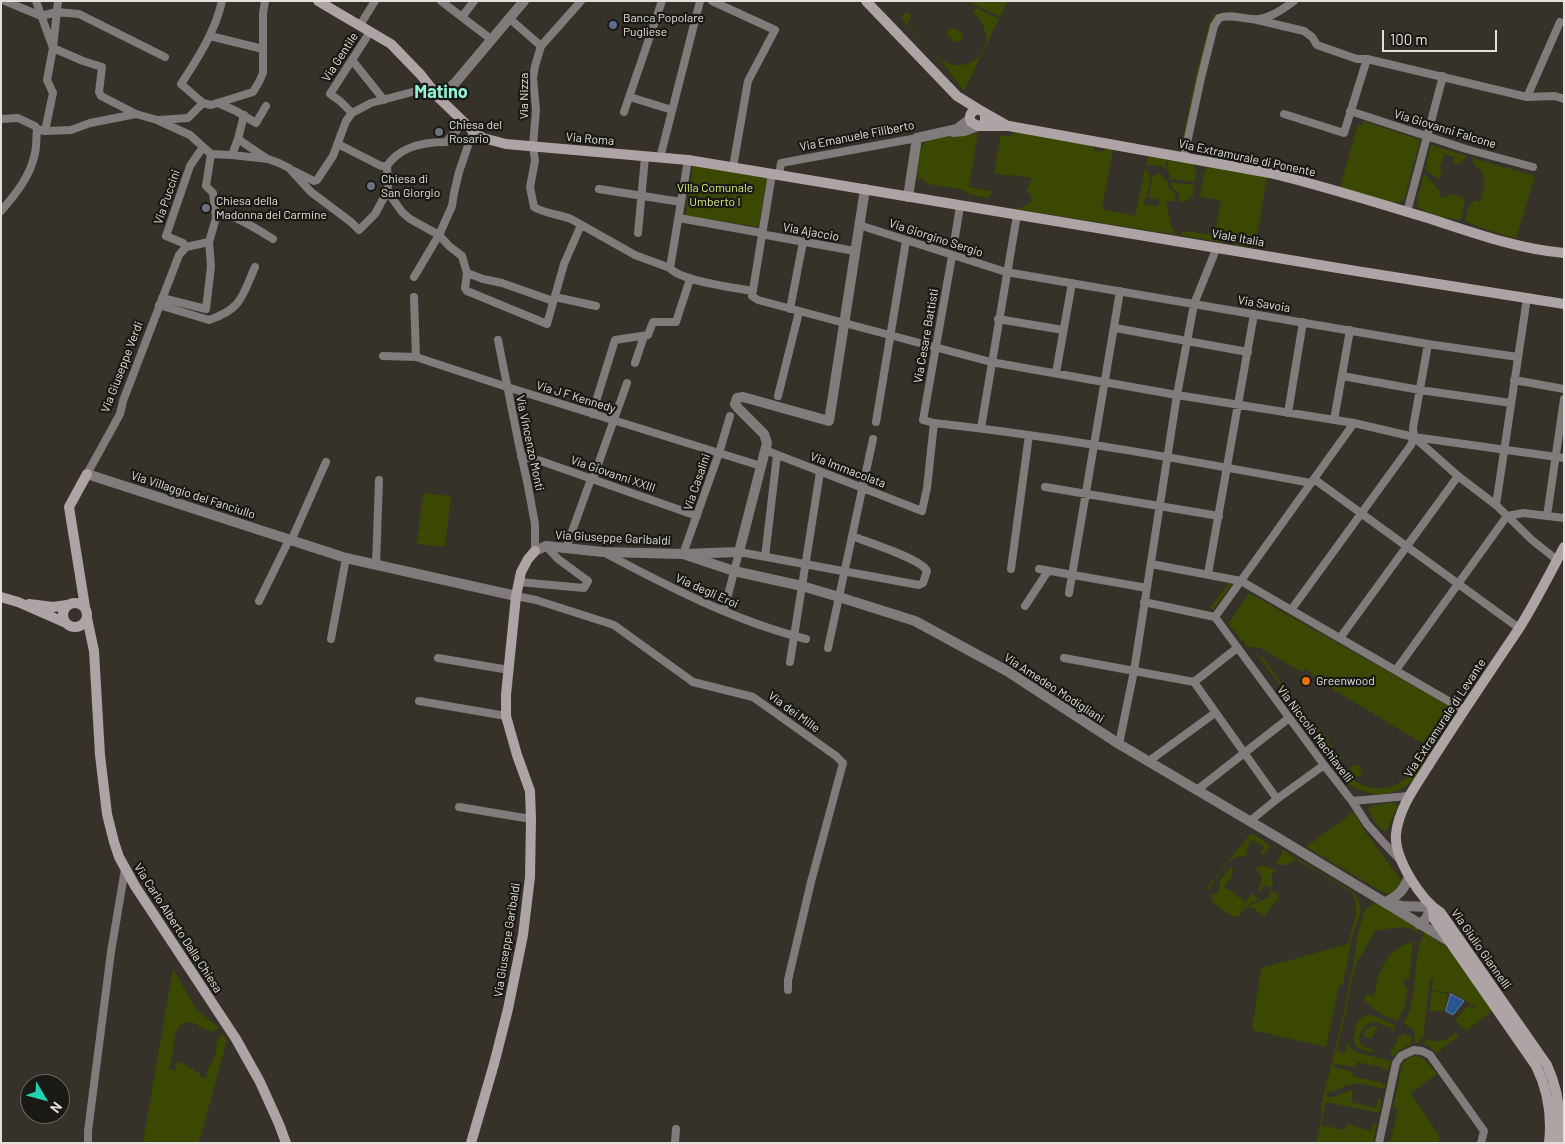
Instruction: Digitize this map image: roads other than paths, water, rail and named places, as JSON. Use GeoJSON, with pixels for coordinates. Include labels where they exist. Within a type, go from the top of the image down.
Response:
{"type":"FeatureCollection","features":[{"type":"Feature","properties":{"kind":"main road","name":"Via Roma"},"geometry":{"type":"LineString","coordinates":[[318,1],[391,44],[421,75],[439,98],[473,131],[483,138],[506,144],[688,160],[908,197]]}},
{"type":"Feature","properties":{"kind":"main road"},"geometry":{"type":"LineString","coordinates":[[866,1],[976,117]]}},
{"type":"Feature","properties":{"kind":"main road","name":"Via Extramurale di Ponente"},"geometry":{"type":"LineString","coordinates":[[976,117],[1009,126],[1184,157],[1310,182],[1474,233],[1530,248],[1564,252]]}},
{"type":"Feature","properties":{"kind":"main road","name":"Viale Italia"},"geometry":{"type":"LineString","coordinates":[[908,197],[1564,304]]}},
{"type":"Feature","properties":{"kind":"main road","name":"Via Giuseppe Verdi"},"geometry":{"type":"LineString","coordinates":[[86,612],[69,507],[87,474]]}},
{"type":"Feature","properties":{"kind":"main road","name":"Via Extramurale di Levante"},"geometry":{"type":"LineString","coordinates":[[1432,908],[1409,876],[1401,861],[1396,845],[1399,818],[1409,796],[1519,628],[1564,547]]}},
{"type":"Feature","properties":{"kind":"main road","name":"Via Giuseppe Garibaldi"},"geometry":{"type":"LineString","coordinates":[[471,1143],[508,1009],[523,935],[530,877],[530,791],[517,756],[506,716],[516,596],[521,572],[535,550]]}},
{"type":"Feature","properties":{"kind":"main road"},"geometry":{"type":"LineString","coordinates":[[80,581],[78,591],[65,608],[63,616],[70,625],[86,638],[94,651]]}},
{"type":"Feature","properties":{"kind":"main road"},"geometry":{"type":"LineString","coordinates":[[1,597],[18,602],[70,625],[80,626],[86,612],[78,603],[53,607],[18,602]]}},
{"type":"Feature","properties":{"kind":"main road","name":"Via Carlo Alberto Dalla Chiesa"},"geometry":{"type":"LineString","coordinates":[[86,612],[94,651],[100,755],[107,814],[114,842],[125,869],[236,1039],[260,1082],[286,1143]]}},
{"type":"Feature","properties":{"kind":"main road","name":"Via Giulio Giannelli"},"geometry":{"type":"LineString","coordinates":[[1432,908],[1434,918],[1536,1066],[1543,1082],[1550,1114],[1549,1143]]}},
{"type":"Feature","properties":{"kind":"main road","name":"Via Giulio Giannelli"},"geometry":{"type":"LineString","coordinates":[[1432,908],[1441,913],[1547,1065],[1560,1111],[1559,1143]]}},
{"type":"Feature","properties":{"kind":"street"},"geometry":{"type":"LineString","coordinates":[[6,1],[41,16],[57,12],[79,14],[166,56]]}},
{"type":"Feature","properties":{"kind":"street"},"geometry":{"type":"LineString","coordinates":[[36,1],[54,48],[102,67],[99,92],[101,96],[136,114],[157,120],[190,135],[211,154],[268,160]]}},
{"type":"Feature","properties":{"kind":"street"},"geometry":{"type":"LineString","coordinates":[[1,211],[27,176],[53,93],[47,80],[54,48],[58,1]]}},
{"type":"Feature","properties":{"kind":"street"},"geometry":{"type":"LineString","coordinates":[[222,1],[210,36],[181,84],[203,103],[211,105],[253,92],[259,82],[263,73],[263,14],[265,1]]}},
{"type":"Feature","properties":{"kind":"street"},"geometry":{"type":"LineString","coordinates":[[360,26],[375,1]]}},
{"type":"Feature","properties":{"kind":"street"},"geometry":{"type":"LineString","coordinates":[[441,1],[492,40]]}},
{"type":"Feature","properties":{"kind":"street"},"geometry":{"type":"LineString","coordinates":[[462,17],[474,1]]}},
{"type":"Feature","properties":{"kind":"street"},"geometry":{"type":"LineString","coordinates":[[439,98],[492,40],[524,1]]}},
{"type":"Feature","properties":{"kind":"street","name":"Via Nizza"},"geometry":{"type":"LineString","coordinates":[[581,1],[541,46],[535,66],[534,161],[530,187],[534,207],[539,210],[560,214],[582,225]]}},
{"type":"Feature","properties":{"kind":"street"},"geometry":{"type":"LineString","coordinates":[[624,112],[662,1]]}},
{"type":"Feature","properties":{"kind":"street"},"geometry":{"type":"LineString","coordinates":[[660,158],[700,1]]}},
{"type":"Feature","properties":{"kind":"street"},"geometry":{"type":"LineString","coordinates":[[712,1],[775,30],[748,81],[733,167]]}},
{"type":"Feature","properties":{"kind":"street"},"geometry":{"type":"LineString","coordinates":[[1253,19],[1276,13],[1294,1]]}},
{"type":"Feature","properties":{"kind":"street"},"geometry":{"type":"LineString","coordinates":[[1184,157],[1201,78],[1217,22],[1219,18],[1226,16],[1253,19],[1304,31],[1312,37],[1317,45],[1357,58],[1527,96],[1555,96],[1564,98]]}},
{"type":"Feature","properties":{"kind":"street"},"geometry":{"type":"LineString","coordinates":[[510,19],[541,46]]}},
{"type":"Feature","properties":{"kind":"street"},"geometry":{"type":"LineString","coordinates":[[1527,96],[1560,22]]}},
{"type":"Feature","properties":{"kind":"street","name":"Via Gentile"},"geometry":{"type":"LineString","coordinates":[[352,113],[330,94],[370,32]]}},
{"type":"Feature","properties":{"kind":"street"},"geometry":{"type":"LineString","coordinates":[[210,36],[263,49]]}},
{"type":"Feature","properties":{"kind":"street"},"geometry":{"type":"LineString","coordinates":[[1284,114],[1344,133],[1367,59]]}},
{"type":"Feature","properties":{"kind":"street"},"geometry":{"type":"LineString","coordinates":[[352,60],[384,100]]}},
{"type":"Feature","properties":{"kind":"street"},"geometry":{"type":"LineString","coordinates":[[1407,212],[1443,76]]}},
{"type":"Feature","properties":{"kind":"street"},"geometry":{"type":"LineString","coordinates":[[238,140],[268,160],[314,181],[317,180],[333,156],[346,121],[352,113],[371,103],[431,88]]}},
{"type":"Feature","properties":{"kind":"street"},"geometry":{"type":"LineString","coordinates":[[630,96],[672,110]]}},
{"type":"Feature","properties":{"kind":"street"},"geometry":{"type":"LineString","coordinates":[[157,120],[188,118],[203,103]]}},
{"type":"Feature","properties":{"kind":"street"},"geometry":{"type":"LineString","coordinates":[[218,103],[256,123],[266,106]]}},
{"type":"Feature","properties":{"kind":"street","name":"Via Giovanni Falcone"},"geometry":{"type":"LineString","coordinates":[[1350,111],[1466,149],[1533,167]]}},
{"type":"Feature","properties":{"kind":"street"},"geometry":{"type":"LineString","coordinates":[[1,119],[18,118],[41,130],[71,130],[90,123],[136,114]]}},
{"type":"Feature","properties":{"kind":"street"},"geometry":{"type":"LineString","coordinates":[[232,155],[244,115]]}},
{"type":"Feature","properties":{"kind":"street","name":"Via Emanuele Filiberto"},"geometry":{"type":"LineString","coordinates":[[776,175],[781,163],[950,131],[964,131],[976,117]]}},
{"type":"Feature","properties":{"kind":"street"},"geometry":{"type":"LineString","coordinates":[[464,122],[446,142],[427,142],[407,149],[391,160],[387,166],[388,190],[392,198],[410,220],[439,235],[462,256],[467,273],[465,288],[468,291],[547,324],[564,264],[582,225],[635,255],[670,268],[672,271],[690,279],[753,291]]}},
{"type":"Feature","properties":{"kind":"street"},"geometry":{"type":"LineString","coordinates":[[414,277],[439,235],[452,206],[459,172],[473,131]]}},
{"type":"Feature","properties":{"kind":"street"},"geometry":{"type":"LineString","coordinates":[[908,197],[917,138]]}},
{"type":"Feature","properties":{"kind":"street"},"geometry":{"type":"LineString","coordinates":[[338,144],[381,166],[387,166]]}},
{"type":"Feature","properties":{"kind":"street","name":"Via Puccini"},"geometry":{"type":"LineString","coordinates":[[186,247],[183,243],[166,236],[190,166],[203,147]]}},
{"type":"Feature","properties":{"kind":"street"},"geometry":{"type":"LineString","coordinates":[[160,301],[206,309],[211,266],[209,242],[216,218],[213,193],[206,186],[211,154]]}},
{"type":"Feature","properties":{"kind":"street"},"geometry":{"type":"LineString","coordinates":[[638,233],[645,157]]}},
{"type":"Feature","properties":{"kind":"street"},"geometry":{"type":"LineString","coordinates":[[670,268],[688,160]]}},
{"type":"Feature","properties":{"kind":"street"},"geometry":{"type":"LineString","coordinates":[[289,168],[311,192],[359,230],[375,214],[388,190]]}},
{"type":"Feature","properties":{"kind":"street"},"geometry":{"type":"LineString","coordinates":[[776,175],[762,233],[752,296],[758,300],[891,337],[991,362],[1177,395],[1354,423],[1414,437],[1564,458]]}},
{"type":"Feature","properties":{"kind":"street"},"geometry":{"type":"LineString","coordinates":[[598,188],[681,202]]}},
{"type":"Feature","properties":{"kind":"street"},"geometry":{"type":"LineString","coordinates":[[724,611],[767,443],[764,434],[735,404],[737,398],[742,397],[829,421],[865,189]]}},
{"type":"Feature","properties":{"kind":"street"},"geometry":{"type":"LineString","coordinates":[[955,236],[960,206]]}},
{"type":"Feature","properties":{"kind":"street"},"geometry":{"type":"LineString","coordinates":[[216,212],[224,213],[272,239]]}},
{"type":"Feature","properties":{"kind":"street"},"geometry":{"type":"LineString","coordinates":[[980,428],[1017,215]]}},
{"type":"Feature","properties":{"kind":"street"},"geometry":{"type":"LineString","coordinates":[[678,218],[762,233]]}},
{"type":"Feature","properties":{"kind":"street","name":"Via Giorgino Sergio"},"geometry":{"type":"LineString","coordinates":[[859,225],[1006,272]]}},
{"type":"Feature","properties":{"kind":"street","name":"Via Ajaccio"},"geometry":{"type":"LineString","coordinates":[[762,233],[855,251]]}},
{"type":"Feature","properties":{"kind":"street"},"geometry":{"type":"LineString","coordinates":[[876,422],[906,241]]}},
{"type":"Feature","properties":{"kind":"street"},"geometry":{"type":"LineString","coordinates":[[186,247],[209,242]]}},
{"type":"Feature","properties":{"kind":"street"},"geometry":{"type":"LineString","coordinates":[[790,309],[803,242]]}},
{"type":"Feature","properties":{"kind":"street","name":"Via Giuseppe Verdi"},"geometry":{"type":"LineString","coordinates":[[87,474],[120,414],[160,301],[179,255],[186,247]]}},
{"type":"Feature","properties":{"kind":"street"},"geometry":{"type":"LineString","coordinates":[[1119,744],[1134,671],[1177,395],[1194,304],[1217,248]]}},
{"type":"Feature","properties":{"kind":"street","name":"Via Cesare Battisti"},"geometry":{"type":"LineString","coordinates":[[934,423],[923,420],[952,256]]}},
{"type":"Feature","properties":{"kind":"street"},"geometry":{"type":"LineString","coordinates":[[160,301],[209,320],[217,318],[240,302],[255,267]]}},
{"type":"Feature","properties":{"kind":"street","name":"Via Savoia"},"geometry":{"type":"LineString","coordinates":[[1006,272],[1428,344],[1518,357]]}},
{"type":"Feature","properties":{"kind":"street"},"geometry":{"type":"LineString","coordinates":[[467,273],[554,299],[596,306]]}},
{"type":"Feature","properties":{"kind":"street"},"geometry":{"type":"LineString","coordinates":[[592,414],[615,340],[648,335],[653,322],[676,322],[690,279]]}},
{"type":"Feature","properties":{"kind":"street"},"geometry":{"type":"LineString","coordinates":[[1056,374],[1072,283]]}},
{"type":"Feature","properties":{"kind":"street"},"geometry":{"type":"LineString","coordinates":[[1068,594],[1120,291]]}},
{"type":"Feature","properties":{"kind":"street"},"geometry":{"type":"LineString","coordinates":[[414,297],[416,357]]}},
{"type":"Feature","properties":{"kind":"street"},"geometry":{"type":"LineString","coordinates":[[1496,505],[1527,298]]}},
{"type":"Feature","properties":{"kind":"street"},"geometry":{"type":"LineString","coordinates":[[778,396],[799,312]]}},
{"type":"Feature","properties":{"kind":"street"},"geometry":{"type":"LineString","coordinates":[[1208,574],[1254,314]]}},
{"type":"Feature","properties":{"kind":"street"},"geometry":{"type":"LineString","coordinates":[[998,319],[1063,330]]}},
{"type":"Feature","properties":{"kind":"street"},"geometry":{"type":"LineString","coordinates":[[1288,413],[1303,322]]}},
{"type":"Feature","properties":{"kind":"street"},"geometry":{"type":"LineString","coordinates":[[1115,328],[1248,352]]}},
{"type":"Feature","properties":{"kind":"street"},"geometry":{"type":"LineString","coordinates":[[1334,420],[1350,330]]}},
{"type":"Feature","properties":{"kind":"street"},"geometry":{"type":"LineString","coordinates":[[635,362],[644,336]]}},
{"type":"Feature","properties":{"kind":"street","name":"Via Vincenzo Monti"},"geometry":{"type":"LineString","coordinates":[[498,340],[535,524],[535,550]]}},
{"type":"Feature","properties":{"kind":"street"},"geometry":{"type":"LineString","coordinates":[[1291,610],[1410,445],[1414,437],[1413,428],[1428,344]]}},
{"type":"Feature","properties":{"kind":"street","name":"Via J F Kennedy"},"geometry":{"type":"LineString","coordinates":[[383,356],[416,357],[761,466]]}},
{"type":"Feature","properties":{"kind":"street"},"geometry":{"type":"LineString","coordinates":[[1342,376],[1420,390],[1511,403]]}},
{"type":"Feature","properties":{"kind":"street"},"geometry":{"type":"LineString","coordinates":[[1514,380],[1564,389]]}},
{"type":"Feature","properties":{"kind":"street"},"geometry":{"type":"LineString","coordinates":[[566,548],[627,383]]}},
{"type":"Feature","properties":{"kind":"street"},"geometry":{"type":"LineString","coordinates":[[1547,516],[1564,399]]}},
{"type":"Feature","properties":{"kind":"street","name":"Via Casalini"},"geometry":{"type":"LineString","coordinates":[[683,554],[719,453],[730,416]]}},
{"type":"Feature","properties":{"kind":"street"},"geometry":{"type":"LineString","coordinates":[[934,423],[1029,435],[1313,481],[1361,513],[1519,628]]}},
{"type":"Feature","properties":{"kind":"street","name":"Via Immacolata"},"geometry":{"type":"LineString","coordinates":[[765,450],[922,511],[927,488],[934,423]]}},
{"type":"Feature","properties":{"kind":"street"},"geometry":{"type":"LineString","coordinates":[[1144,602],[1215,617],[1354,423]]}},
{"type":"Feature","properties":{"kind":"street"},"geometry":{"type":"LineString","coordinates":[[1011,569],[1029,435]]}},
{"type":"Feature","properties":{"kind":"street"},"geometry":{"type":"LineString","coordinates":[[1414,437],[1458,476],[1496,505],[1556,560]]}},
{"type":"Feature","properties":{"kind":"street"},"geometry":{"type":"LineString","coordinates":[[828,648],[873,439]]}},
{"type":"Feature","properties":{"kind":"street"},"geometry":{"type":"LineString","coordinates":[[765,557],[776,455]]}},
{"type":"Feature","properties":{"kind":"street","name":"Via Giovanni XXIII"},"geometry":{"type":"LineString","coordinates":[[521,456],[541,461],[697,516]]}},
{"type":"Feature","properties":{"kind":"street"},"geometry":{"type":"LineString","coordinates":[[259,601],[290,541],[326,462]]}},
{"type":"Feature","properties":{"kind":"street"},"geometry":{"type":"LineString","coordinates":[[790,662],[820,472]]}},
{"type":"Feature","properties":{"kind":"street","name":"Via Villaggio del Fanciullo"},"geometry":{"type":"LineString","coordinates":[[87,474],[346,558],[516,596]]}},
{"type":"Feature","properties":{"kind":"street"},"geometry":{"type":"LineString","coordinates":[[1340,638],[1458,476]]}},
{"type":"Feature","properties":{"kind":"street"},"geometry":{"type":"LineString","coordinates":[[376,565],[378,480]]}},
{"type":"Feature","properties":{"kind":"street"},"geometry":{"type":"LineString","coordinates":[[1045,487],[1218,516]]}},
{"type":"Feature","properties":{"kind":"street"},"geometry":{"type":"LineString","coordinates":[[1396,670],[1507,516],[1523,513],[1564,518]]}},
{"type":"Feature","properties":{"kind":"street"},"geometry":{"type":"LineString","coordinates":[[739,552],[919,584],[923,582],[927,571],[925,566],[910,558],[852,536]]}},
{"type":"Feature","properties":{"kind":"street"},"geometry":{"type":"LineString","coordinates":[[519,582],[584,588],[588,581],[558,560],[546,546]]}},
{"type":"Feature","properties":{"kind":"street","name":"Via Giuseppe Garibaldi"},"geometry":{"type":"LineString","coordinates":[[535,550],[546,546],[603,552],[683,554],[739,552]]}},
{"type":"Feature","properties":{"kind":"street","name":"Via degli Eroi"},"geometry":{"type":"LineString","coordinates":[[603,552],[724,611],[773,631],[806,640]]}},
{"type":"Feature","properties":{"kind":"street","name":"Via Amedeo Modigliani"},"geometry":{"type":"LineString","coordinates":[[683,554],[734,571],[839,596],[915,621],[1007,671],[1119,744],[1386,902],[1451,943]]}},
{"type":"Feature","properties":{"kind":"street"},"geometry":{"type":"LineString","coordinates":[[331,639],[346,558]]}},
{"type":"Feature","properties":{"kind":"street"},"geometry":{"type":"LineString","coordinates":[[1151,564],[1241,581],[1464,710]]}},
{"type":"Feature","properties":{"kind":"street"},"geometry":{"type":"LineString","coordinates":[[1038,569],[1147,588]]}},
{"type":"Feature","properties":{"kind":"street"},"geometry":{"type":"LineString","coordinates":[[1025,606],[1048,571]]}},
{"type":"Feature","properties":{"kind":"street","name":"Via dei Mille"},"geometry":{"type":"LineString","coordinates":[[516,596],[536,600],[614,625],[693,682],[753,697],[836,756],[843,763],[811,882],[788,980],[788,990]]}},
{"type":"Feature","properties":{"kind":"street","name":"Via Niccolò Machiavelli"},"geometry":{"type":"LineString","coordinates":[[1215,617],[1352,801],[1367,824],[1401,861]]}},
{"type":"Feature","properties":{"kind":"street"},"geometry":{"type":"LineString","coordinates":[[1194,682],[1237,648]]}},
{"type":"Feature","properties":{"kind":"street"},"geometry":{"type":"LineString","coordinates":[[438,658],[509,670]]}},
{"type":"Feature","properties":{"kind":"street"},"geometry":{"type":"LineString","coordinates":[[1064,658],[1194,682],[1277,799]]}},
{"type":"Feature","properties":{"kind":"street"},"geometry":{"type":"LineString","coordinates":[[419,701],[506,716]]}},
{"type":"Feature","properties":{"kind":"street"},"geometry":{"type":"LineString","coordinates":[[1149,761],[1215,713]]}},
{"type":"Feature","properties":{"kind":"street"},"geometry":{"type":"LineString","coordinates":[[1197,790],[1289,718]]}},
{"type":"Feature","properties":{"kind":"street"},"geometry":{"type":"LineString","coordinates":[[1250,821],[1324,765]]}},
{"type":"Feature","properties":{"kind":"street"},"geometry":{"type":"LineString","coordinates":[[1352,801],[1409,796]]}},
{"type":"Feature","properties":{"kind":"street"},"geometry":{"type":"LineString","coordinates":[[458,807],[531,819]]}},
{"type":"Feature","properties":{"kind":"street"},"geometry":{"type":"LineString","coordinates":[[88,1143],[106,990],[125,869]]}},
{"type":"Feature","properties":{"kind":"street"},"geometry":{"type":"LineString","coordinates":[[1386,902],[1404,889],[1409,876]]}},
{"type":"Feature","properties":{"kind":"street","name":"Via Amedeo Modigliani"},"geometry":{"type":"LineString","coordinates":[[1386,902],[1402,906],[1432,908]]}},
{"type":"Feature","properties":{"kind":"street"},"geometry":{"type":"LineString","coordinates":[[1419,924],[1425,920],[1432,908]]}},
{"type":"Feature","properties":{"kind":"street"},"geometry":{"type":"LineString","coordinates":[[1379,1143],[1396,1062],[1401,1056],[1414,1050],[1426,1052],[1441,1070],[1484,1131],[1481,1143]]}},
{"type":"Feature","properties":{"kind":"street"},"geometry":{"type":"LineString","coordinates":[[674,1143],[676,1129]]}},
{"type":"Feature","properties":{"kind":"water"},"geometry":{"type":"Polygon","coordinates":[[[1451,994],[1464,1001],[1453,1015],[1446,1011],[1451,994]]]}},
{"type":"Feature","properties":{"kind":"place","name":"Banca Popolare Pugliese"},"geometry":{"type":"Point","coordinates":[613,25]}},
{"type":"Feature","properties":{"kind":"place","name":"Chiesa del Rosario"},"geometry":{"type":"Point","coordinates":[439,132]}},
{"type":"Feature","properties":{"kind":"place","name":"Chiesa di San Giorgio"},"geometry":{"type":"Point","coordinates":[371,186]}},
{"type":"Feature","properties":{"kind":"place","name":"Chiesa della Madonna del Carmine"},"geometry":{"type":"Point","coordinates":[206,208]}},
{"type":"Feature","properties":{"kind":"place","name":"Greenwood"},"geometry":{"type":"Point","coordinates":[1306,681]}},
{"type":"Feature","properties":{"kind":"district","name":"Matino"},"geometry":{"type":"Point","coordinates":[441,92]}},
{"type":"Feature","properties":{"kind":"park label","name":"Villa Comunale Umberto I"},"geometry":{"type":"Point","coordinates":[715,195]}}]}
